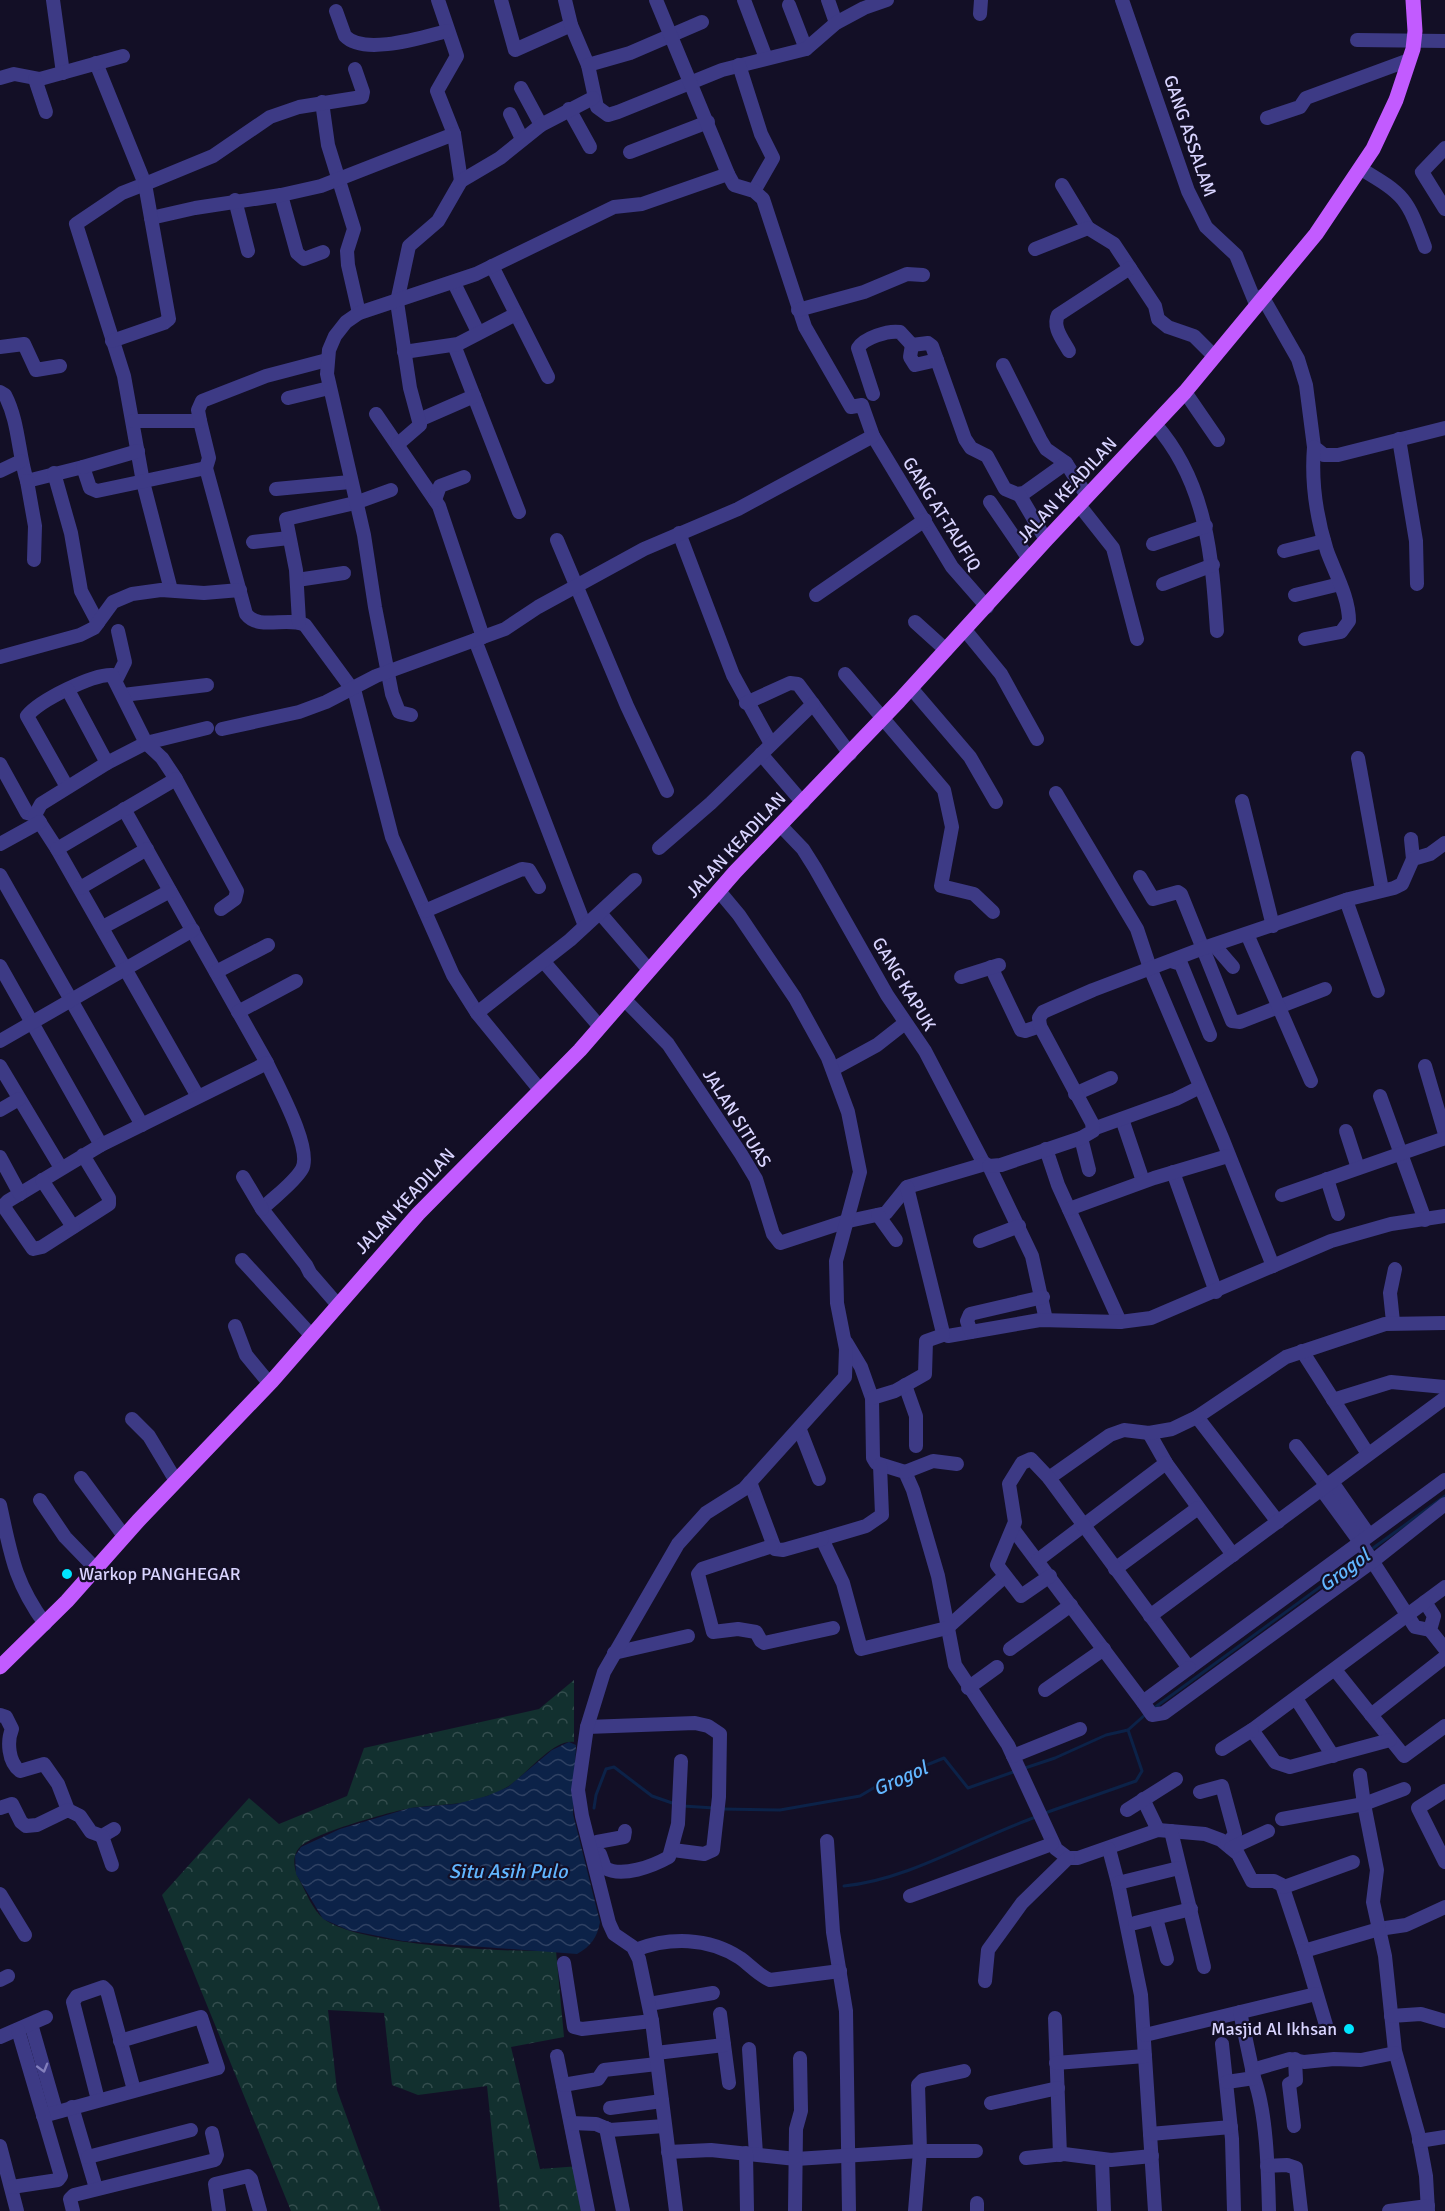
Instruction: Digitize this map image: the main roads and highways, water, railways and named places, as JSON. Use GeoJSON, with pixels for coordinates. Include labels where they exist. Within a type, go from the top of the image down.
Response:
{"type":"FeatureCollection","features":[{"type":"Feature","properties":{"kind":"main road","name":"JALAN KEADILAN"},"geometry":{"type":"LineString","coordinates":[[0,1666],[45,1624],[124,1536],[269,1383],[418,1214],[600,1027],[629,1003],[649,970],[718,891],[788,833],[803,802],[946,650],[968,633],[987,607],[1083,500],[1158,428],[1259,300],[1316,234],[1361,169],[1386,123],[1409,60],[1415,39],[1413,0]]}},
{"type":"Feature","properties":{"kind":"water","name":"Situ Asih Pulo"},"geometry":{"type":"Polygon","coordinates":[[[569,1742],[576,1745],[573,1814],[600,1922],[593,1941],[577,1954],[403,1941],[348,1930],[323,1919],[296,1874],[295,1856],[301,1847],[340,1829],[410,1808],[456,1804],[487,1796],[508,1787],[552,1750],[569,1742]]]}},
{"type":"Feature","properties":{"kind":"waterway","name":"Grogol"},"geometry":{"type":"LineString","coordinates":[[1369,1551],[1445,1496]]}},
{"type":"Feature","properties":{"kind":"waterway","name":"Grogol"},"geometry":{"type":"LineString","coordinates":[[1154,1708],[1364,1555]]}},
{"type":"Feature","properties":{"kind":"waterway","name":"Grogol"},"geometry":{"type":"LineString","coordinates":[[1045,1813],[1136,1781],[1142,1771],[1128,1730],[1146,1714]]}},
{"type":"Feature","properties":{"kind":"waterway","name":"Grogol"},"geometry":{"type":"LineString","coordinates":[[1025,1768],[1055,1758],[1106,1735],[1128,1730]]}},
{"type":"Feature","properties":{"kind":"waterway","name":"Grogol"},"geometry":{"type":"LineString","coordinates":[[722,1809],[780,1810],[860,1796],[882,1783],[944,1758],[968,1788],[1016,1771]]}},
{"type":"Feature","properties":{"kind":"waterway","name":"Grogol"},"geometry":{"type":"LineString","coordinates":[[594,1808],[596,1795],[606,1769],[614,1767],[652,1796],[675,1804]]}},
{"type":"Feature","properties":{"kind":"waterway","name":"Grogol"},"geometry":{"type":"LineString","coordinates":[[683,1806],[714,1808]]}},
{"type":"Feature","properties":{"kind":"waterway","name":"Grogol"},"geometry":{"type":"LineString","coordinates":[[844,1886],[893,1876],[1036,1817]]}},
{"type":"Feature","properties":{"kind":"place","name":"Warkop PANGHEGAR"},"geometry":{"type":"Point","coordinates":[67,1574]}},
{"type":"Feature","properties":{"kind":"place","name":"Masjid Al Ikhsan"},"geometry":{"type":"Point","coordinates":[1349,2029]}}]}
